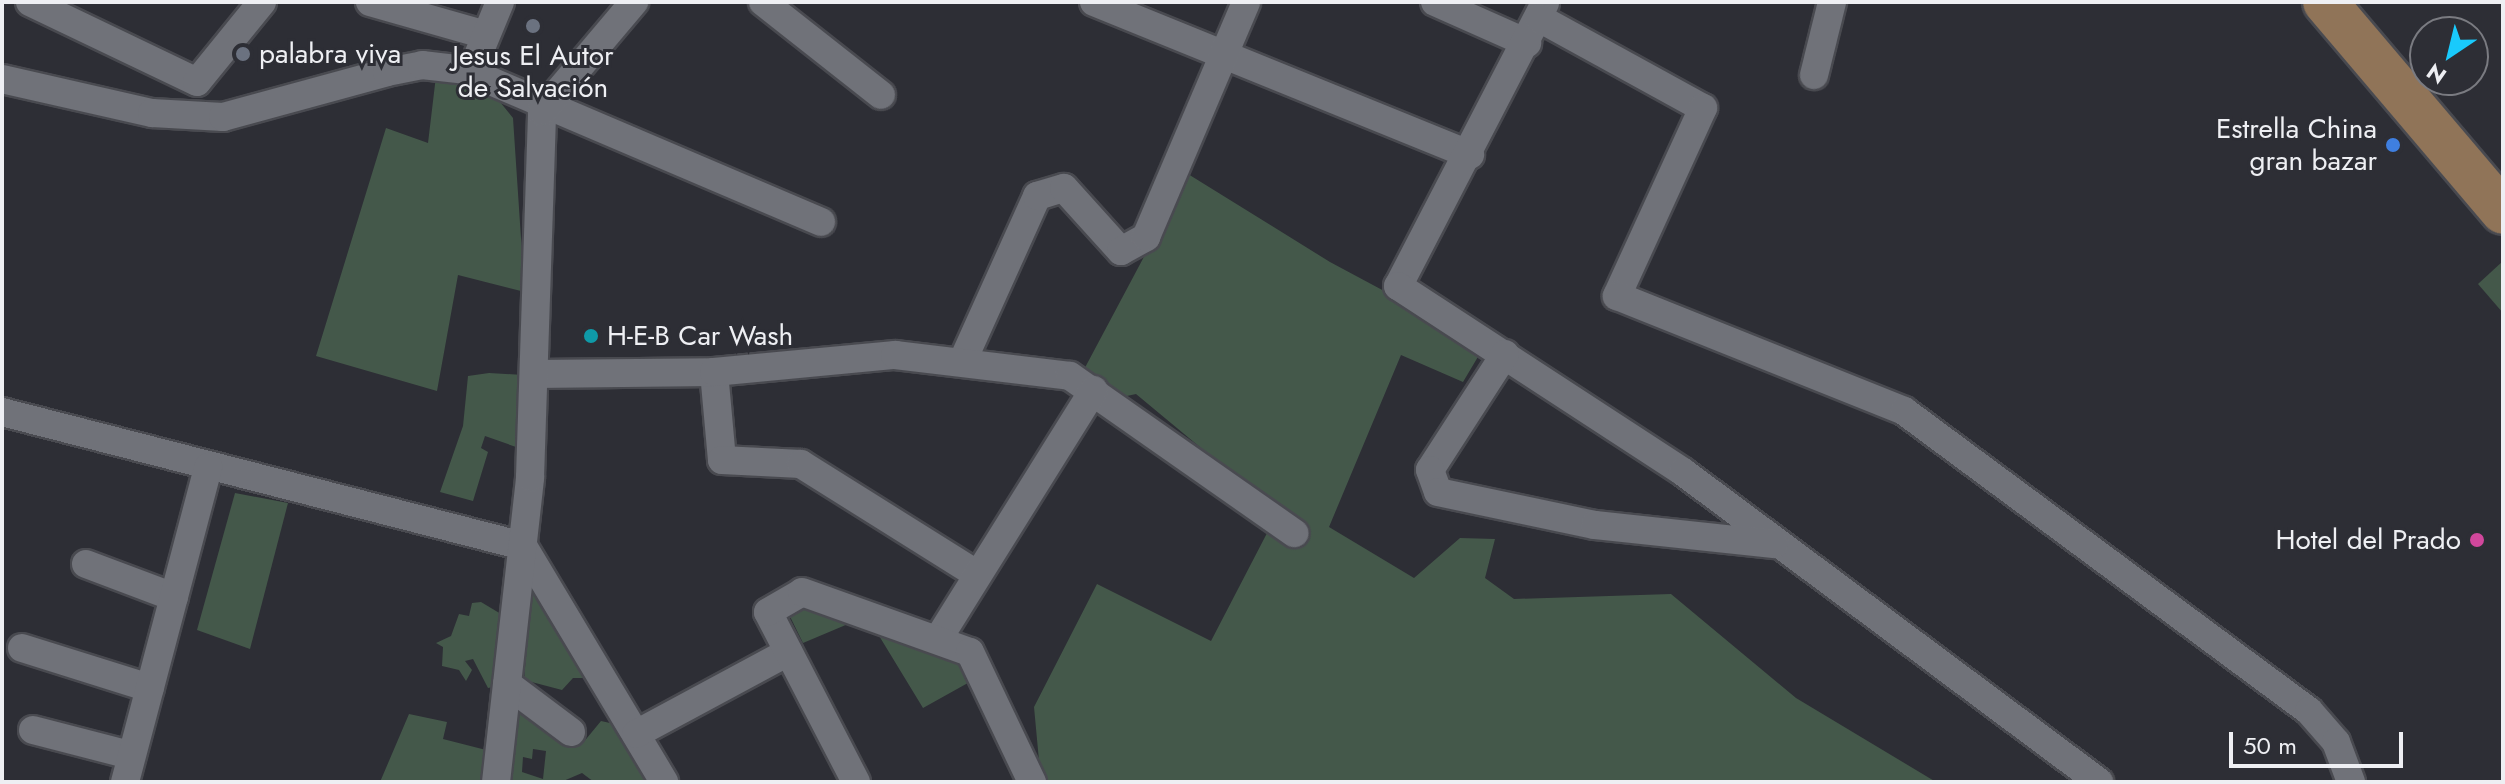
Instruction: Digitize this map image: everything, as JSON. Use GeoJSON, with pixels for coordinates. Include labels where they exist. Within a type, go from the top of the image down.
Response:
{"type":"FeatureCollection","features":[{"type":"Feature","properties":{"kind":"main road"},"geometry":{"type":"LineString","coordinates":[[2325,2],[2503,212]]}},
{"type":"Feature","properties":{"kind":"street"},"geometry":{"type":"LineString","coordinates":[[30,2],[197,82],[262,2]]}},
{"type":"Feature","properties":{"kind":"street"},"geometry":{"type":"LineString","coordinates":[[370,2],[482,34]]}},
{"type":"Feature","properties":{"kind":"street"},"geometry":{"type":"LineString","coordinates":[[476,73],[482,34],[500,2]]}},
{"type":"Feature","properties":{"kind":"street"},"geometry":{"type":"LineString","coordinates":[[496,782],[523,546],[535,374],[544,107],[634,2]]}},
{"type":"Feature","properties":{"kind":"street"},"geometry":{"type":"LineString","coordinates":[[763,2],[881,95]]}},
{"type":"Feature","properties":{"kind":"street"},"geometry":{"type":"LineString","coordinates":[[1094,2],[1470,155]]}},
{"type":"Feature","properties":{"kind":"street"},"geometry":{"type":"LineString","coordinates":[[964,358],[1037,196],[1064,188],[1121,251],[1146,237],[1226,57],[1246,2]]}},
{"type":"Feature","properties":{"kind":"street"},"geometry":{"type":"LineString","coordinates":[[1435,2],[1537,21],[1703,108],[1617,296],[1904,411],[2309,711],[2336,742],[2351,782]]}},
{"type":"Feature","properties":{"kind":"street"},"geometry":{"type":"LineString","coordinates":[[1814,75],[1832,2]]}},
{"type":"Feature","properties":{"kind":"street"},"geometry":{"type":"LineString","coordinates":[[1537,21],[1470,155],[1398,286],[1683,472],[1775,544],[2099,782]]}},
{"type":"Feature","properties":{"kind":"street"},"geometry":{"type":"LineString","coordinates":[[2,79],[152,113],[223,117],[422,65],[476,73],[544,107],[821,222]]}},
{"type":"Feature","properties":{"kind":"street"},"geometry":{"type":"LineString","coordinates":[[1505,354],[1430,470],[1438,492],[1595,525],[1775,544]]}},
{"type":"Feature","properties":{"kind":"street"},"geometry":{"type":"LineString","coordinates":[[535,374],[714,372],[869,357],[964,358],[1070,376],[1294,533]]}},
{"type":"Feature","properties":{"kind":"street"},"geometry":{"type":"LineString","coordinates":[[714,372],[722,460],[801,464],[975,573]]}},
{"type":"Feature","properties":{"kind":"street"},"geometry":{"type":"LineString","coordinates":[[940,636],[975,573],[1094,390]]}},
{"type":"Feature","properties":{"kind":"street"},"geometry":{"type":"LineString","coordinates":[[2,412],[523,546],[664,782]]}},
{"type":"Feature","properties":{"kind":"street"},"geometry":{"type":"LineString","coordinates":[[33,730],[127,769],[208,467]]}},
{"type":"Feature","properties":{"kind":"street"},"geometry":{"type":"LineString","coordinates":[[86,564],[174,597]]}},
{"type":"Feature","properties":{"kind":"street"},"geometry":{"type":"LineString","coordinates":[[856,782],[768,609],[803,592],[940,636],[973,655],[1032,782]]}},
{"type":"Feature","properties":{"kind":"street"},"geometry":{"type":"LineString","coordinates":[[22,648],[150,688]]}},
{"type":"Feature","properties":{"kind":"street"},"geometry":{"type":"LineString","coordinates":[[636,734],[788,652]]}},
{"type":"Feature","properties":{"kind":"street"},"geometry":{"type":"LineString","coordinates":[[507,684],[571,732]]}},
{"type":"Feature","properties":{"kind":"green space"},"geometry":{"type":"Polygon","coordinates":[[[436,76],[492,92],[513,118],[523,268],[521,291],[458,275],[437,391],[316,356],[386,128],[428,143],[436,76]]]}},
{"type":"Feature","properties":{"kind":"green space"},"geometry":{"type":"Polygon","coordinates":[[[1188,174],[1330,262],[1485,345],[1463,382],[1401,355],[1329,527],[1414,578],[1460,538],[1495,539],[1485,578],[1514,599],[1671,594],[1796,698],[1936,782],[1041,782],[1034,707],[1097,584],[1211,641],[1278,512],[1136,394],[1104,401],[1080,377],[1188,174]]]}},
{"type":"Feature","properties":{"kind":"green space"},"geometry":{"type":"Polygon","coordinates":[[[2503,261],[2503,313],[2478,284],[2503,261]]]}},
{"type":"Feature","properties":{"kind":"green space"},"geometry":{"type":"Polygon","coordinates":[[[489,373],[523,375],[524,405],[516,447],[485,436],[481,448],[488,452],[473,501],[440,492],[463,426],[468,376],[489,373]]]}},
{"type":"Feature","properties":{"kind":"green space"},"geometry":{"type":"Polygon","coordinates":[[[235,493],[288,503],[250,649],[197,630],[235,493]]]}},
{"type":"Feature","properties":{"kind":"green space"},"geometry":{"type":"Polygon","coordinates":[[[532,576],[590,678],[573,678],[562,690],[524,680],[532,576]]]}},
{"type":"Feature","properties":{"kind":"green space"},"geometry":{"type":"Polygon","coordinates":[[[798,576],[965,639],[984,674],[923,708],[867,616],[803,643],[777,590],[798,576]]]}},
{"type":"Feature","properties":{"kind":"green space"},"geometry":{"type":"Polygon","coordinates":[[[481,602],[506,617],[493,687],[488,688],[473,659],[465,661],[472,670],[466,681],[459,670],[442,666],[443,647],[436,643],[451,636],[459,614],[469,616],[472,603],[481,602]]]}},
{"type":"Feature","properties":{"kind":"green space"},"geometry":{"type":"Polygon","coordinates":[[[515,696],[582,744],[601,721],[619,725],[656,782],[594,782],[582,773],[561,782],[507,782],[515,696]],[[533,749],[532,759],[523,757],[522,772],[543,779],[546,751],[533,749]]]}},
{"type":"Feature","properties":{"kind":"green space"},"geometry":{"type":"Polygon","coordinates":[[[409,714],[447,722],[443,739],[490,751],[488,782],[380,782],[409,714]]]}},
{"type":"Feature","properties":{"kind":"place","name":"Jesus El Autor de Salvación"},"geometry":{"type":"Point","coordinates":[533,26]}},
{"type":"Feature","properties":{"kind":"place","name":"palabra viva"},"geometry":{"type":"Point","coordinates":[243,54]}},
{"type":"Feature","properties":{"kind":"place","name":"Estrella China gran bazar"},"geometry":{"type":"Point","coordinates":[2393,145]}},
{"type":"Feature","properties":{"kind":"place","name":"H-E-B Car Wash"},"geometry":{"type":"Point","coordinates":[591,336]}},
{"type":"Feature","properties":{"kind":"place","name":"Hotel del Prado"},"geometry":{"type":"Point","coordinates":[2477,540]}}]}
